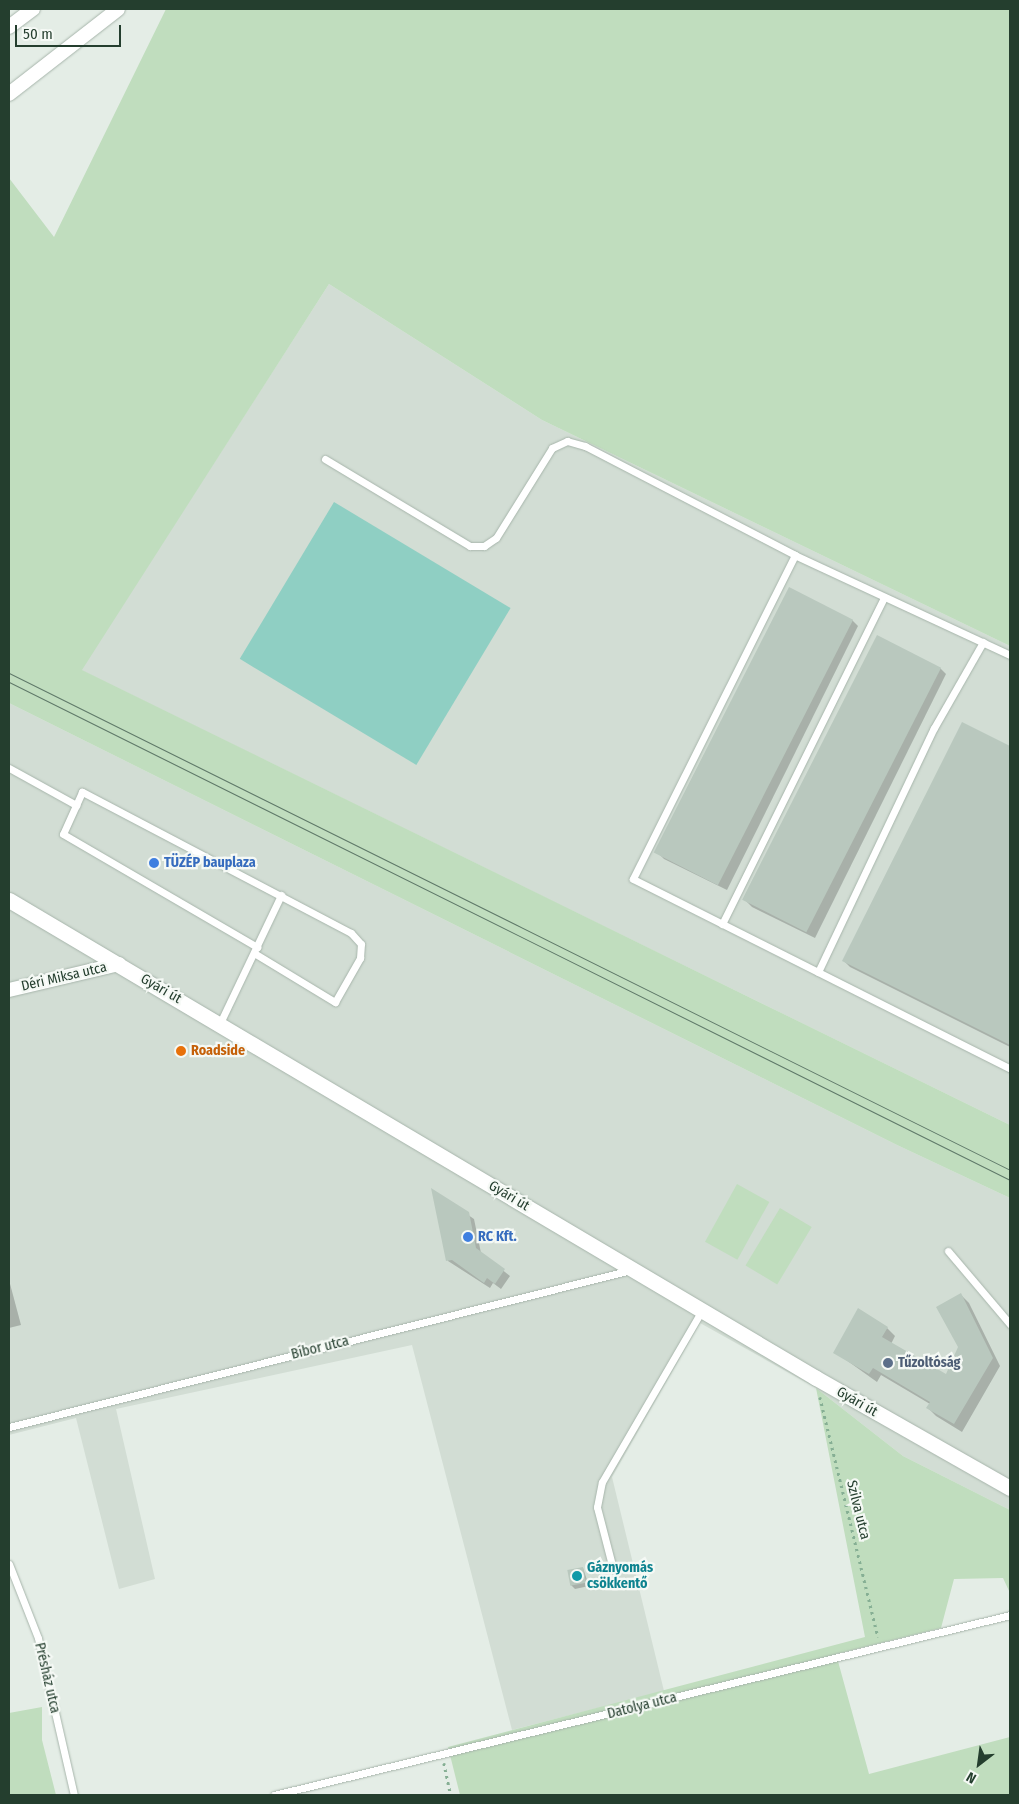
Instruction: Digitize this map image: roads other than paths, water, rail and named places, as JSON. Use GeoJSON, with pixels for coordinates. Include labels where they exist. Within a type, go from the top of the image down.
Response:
{"type":"FeatureCollection","features":[{"type":"Feature","properties":{"kind":"street"},"geometry":{"type":"LineString","coordinates":[[9,27],[33,9]]}},
{"type":"Feature","properties":{"kind":"street"},"geometry":{"type":"LineString","coordinates":[[9,94],[118,9]]}},
{"type":"Feature","properties":{"kind":"street","name":"Gyári út"},"geometry":{"type":"LineString","coordinates":[[9,900],[220,1023],[816,1378],[1010,1488]]}},
{"type":"Feature","properties":{"kind":"street","name":"Déri Miksa utca"},"geometry":{"type":"LineString","coordinates":[[9,990],[119,964]]}},
{"type":"Feature","properties":{"kind":"lane"},"geometry":{"type":"LineString","coordinates":[[325,459],[470,546],[484,546],[496,538],[552,448],[566,441],[585,446],[795,555],[1010,655]]}},
{"type":"Feature","properties":{"kind":"lane"},"geometry":{"type":"LineString","coordinates":[[795,555],[633,879],[1010,1069]]}},
{"type":"Feature","properties":{"kind":"lane"},"geometry":{"type":"LineString","coordinates":[[722,924],[884,597]]}},
{"type":"Feature","properties":{"kind":"lane"},"geometry":{"type":"LineString","coordinates":[[818,972],[934,728],[982,642]]}},
{"type":"Feature","properties":{"kind":"lane"},"geometry":{"type":"LineString","coordinates":[[9,768],[76,805]]}},
{"type":"Feature","properties":{"kind":"lane"},"geometry":{"type":"LineString","coordinates":[[82,792],[281,895],[352,933],[361,944],[360,958],[335,1002],[256,950],[62,834],[82,792]]}},
{"type":"Feature","properties":{"kind":"lane"},"geometry":{"type":"LineString","coordinates":[[220,1023],[281,895]]}},
{"type":"Feature","properties":{"kind":"lane"},"geometry":{"type":"LineString","coordinates":[[948,1251],[1010,1324]]}},
{"type":"Feature","properties":{"kind":"lane","name":"Bíbor utca"},"geometry":{"type":"LineString","coordinates":[[9,1428],[632,1269]]}},
{"type":"Feature","properties":{"kind":"lane"},"geometry":{"type":"LineString","coordinates":[[613,1569],[597,1507],[602,1482],[702,1310]]}},
{"type":"Feature","properties":{"kind":"lane","name":"Présház utca"},"geometry":{"type":"LineString","coordinates":[[9,1564],[38,1638],[74,1795]]}},
{"type":"Feature","properties":{"kind":"lane","name":"Datolya utca"},"geometry":{"type":"LineString","coordinates":[[274,1795],[442,1757],[881,1646],[1010,1616]]}},
{"type":"Feature","properties":{"kind":"water"},"geometry":{"type":"Polygon","coordinates":[[[334,502],[511,608],[416,765],[240,659],[334,502]]]}},
{"type":"Feature","properties":{"kind":"tram line"},"geometry":{"type":"LineString","coordinates":[[9,673],[1010,1170]]}},
{"type":"Feature","properties":{"kind":"tram line"},"geometry":{"type":"LineString","coordinates":[[9,682],[1010,1180]]}},
{"type":"Feature","properties":{"kind":"place","name":"TÜZÉP bauplaza"},"geometry":{"type":"Point","coordinates":[154,863]}},
{"type":"Feature","properties":{"kind":"place","name":"Roadside"},"geometry":{"type":"Point","coordinates":[181,1051]}},
{"type":"Feature","properties":{"kind":"place","name":"RC Kft."},"geometry":{"type":"Point","coordinates":[468,1237]}},
{"type":"Feature","properties":{"kind":"place","name":"Tűzoltóság"},"geometry":{"type":"Point","coordinates":[888,1363]}},
{"type":"Feature","properties":{"kind":"place","name":"Gáznyomás csökkentő"},"geometry":{"type":"Point","coordinates":[577,1576]}}]}
